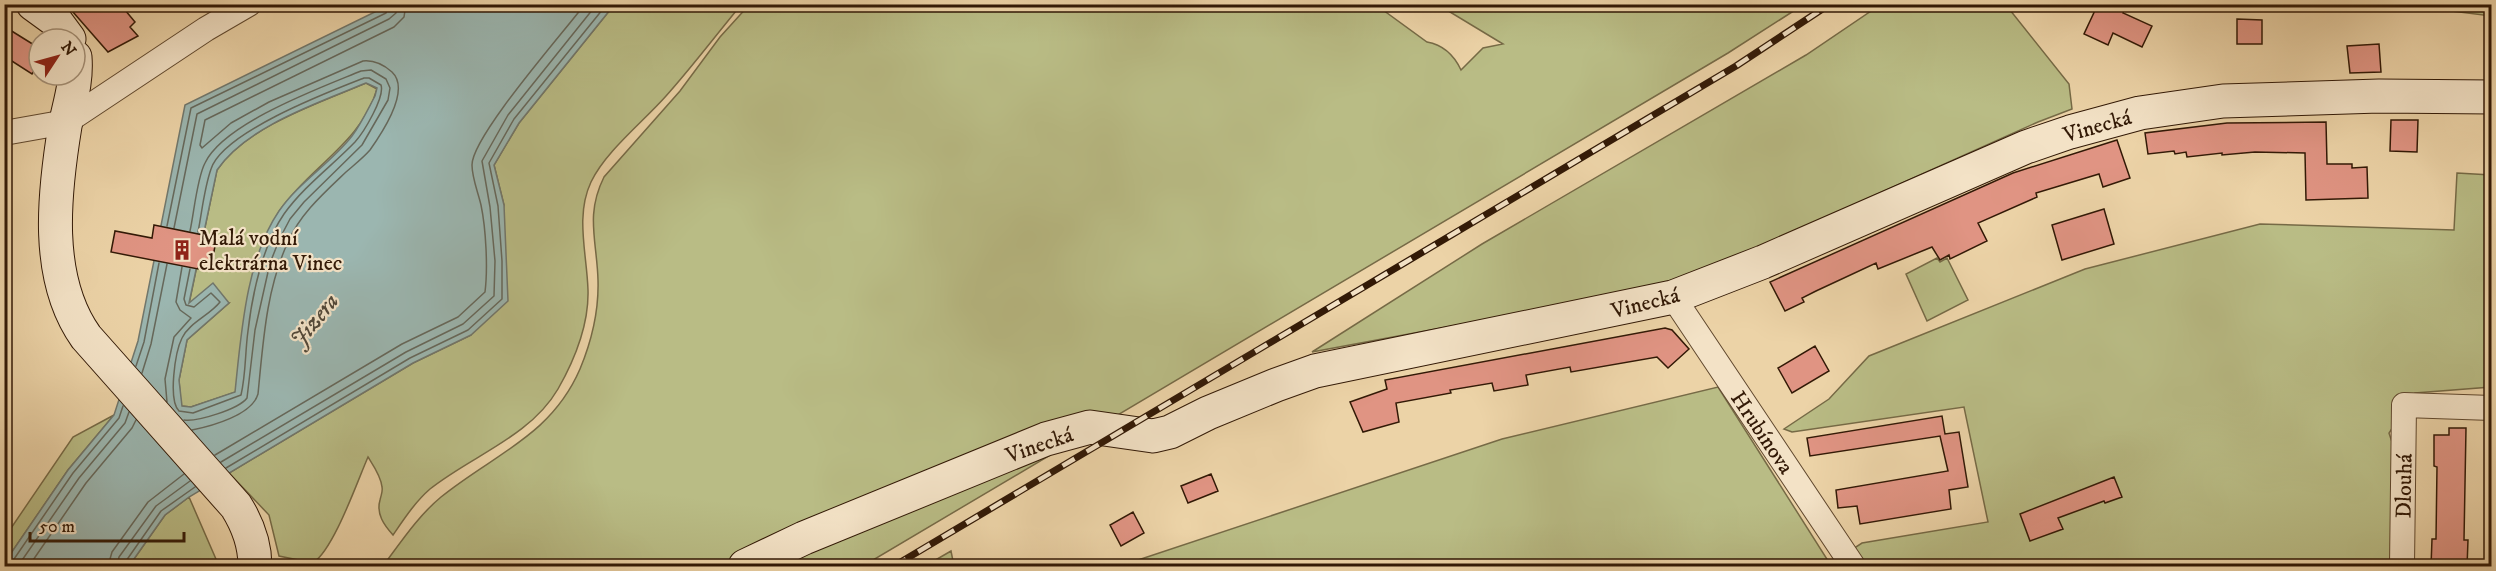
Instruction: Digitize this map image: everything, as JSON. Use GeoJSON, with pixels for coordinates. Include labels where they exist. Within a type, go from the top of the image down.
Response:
{"type":"FeatureCollection","features":[{"type":"Feature","properties":{"kind":"street"},"geometry":{"type":"LineString","coordinates":[[33,4],[55,20],[60,27]]}},
{"type":"Feature","properties":{"kind":"street"},"geometry":{"type":"LineString","coordinates":[[4,133],[66,122],[206,29],[249,4]]}},
{"type":"Feature","properties":{"kind":"street"},"geometry":{"type":"LineString","coordinates":[[75,87],[66,122],[57,195],[58,263],[72,315],[86,337],[242,515],[251,537],[255,567]]}},
{"type":"Feature","properties":{"kind":"street","name":"Vinecká"},"geometry":{"type":"LineString","coordinates":[[744,567],[804,538],[1046,439],[1071,431],[1090,427],[1153,436],[1170,432],[1208,413],[1315,371],[1398,352],[1602,314],[1673,297],[1763,262],[2026,147],[2131,115],[2223,101],[2379,96],[2492,97]]}},
{"type":"Feature","properties":{"kind":"street","name":"Hrubínova"},"geometry":{"type":"LineString","coordinates":[[1673,297],[1853,567]]}},
{"type":"Feature","properties":{"kind":"street","name":"Dlouhá"},"geometry":{"type":"LineString","coordinates":[[2402,567],[2404,405],[2492,408]]}},
{"type":"Feature","properties":{"kind":"green space"},"geometry":{"type":"Polygon","coordinates":[[[614,5],[741,5],[676,85],[606,159],[591,182],[586,195],[583,222],[588,290],[586,316],[575,354],[558,389],[546,406],[516,433],[430,489],[393,535],[380,515],[381,483],[368,457],[337,530],[321,555],[313,563],[279,556],[269,515],[229,473],[413,363],[471,335],[504,205],[494,165],[519,123],[614,5]]]}},
{"type":"Feature","properties":{"kind":"green space"},"geometry":{"type":"Polygon","coordinates":[[[749,5],[1376,5],[1427,42],[1448,52],[1461,70],[1483,48],[1503,44],[1445,9],[1452,5],[1803,5],[1728,53],[863,566],[383,566],[433,504],[537,428],[568,392],[584,358],[596,315],[598,280],[593,216],[598,191],[604,177],[680,91],[720,37],[749,5]]]}},
{"type":"Feature","properties":{"kind":"green space"},"geometry":{"type":"Polygon","coordinates":[[[1880,5],[2006,5],[2069,84],[2072,109],[2038,122],[1699,274],[1582,302],[1312,352],[1482,244],[1806,55],[1880,5]]]}},
{"type":"Feature","properties":{"kind":"green space"},"geometry":{"type":"Polygon","coordinates":[[[2403,5],[2491,5],[2491,16],[2403,5]]]}},
{"type":"Feature","properties":{"kind":"green space"},"geometry":{"type":"Polygon","coordinates":[[[366,83],[377,89],[370,108],[360,124],[292,195],[278,213],[268,235],[254,273],[250,292],[236,392],[191,407],[181,406],[179,380],[187,340],[229,303],[189,304],[217,170],[230,154],[265,128],[366,83]]]}},
{"type":"Feature","properties":{"kind":"green space"},"geometry":{"type":"Polygon","coordinates":[[[2457,173],[2491,175],[2491,387],[2415,393],[2389,433],[2393,445],[2391,566],[1120,566],[1502,439],[1718,387],[1830,564],[1862,543],[1988,522],[1964,407],[1792,432],[1784,429],[1829,399],[1869,356],[2085,269],[2260,224],[2454,230],[2457,173]]]}},
{"type":"Feature","properties":{"kind":"green space"},"geometry":{"type":"Polygon","coordinates":[[[1937,258],[1940,262],[1947,258],[1968,300],[1927,321],[1906,274],[1937,258]]]}},
{"type":"Feature","properties":{"kind":"green space"},"geometry":{"type":"Polygon","coordinates":[[[114,415],[68,470],[5,562],[5,537],[73,437],[114,415]]]}},
{"type":"Feature","properties":{"kind":"green space"},"geometry":{"type":"Polygon","coordinates":[[[189,497],[219,566],[129,566],[165,515],[189,497]]]}},
{"type":"Feature","properties":{"kind":"green space"},"geometry":{"type":"Polygon","coordinates":[[[951,551],[954,566],[925,566],[951,551]]]}},
{"type":"Feature","properties":{"kind":"water","name":"Jizera"},"geometry":{"type":"Polygon","coordinates":[[[389,5],[614,5],[519,123],[494,165],[504,205],[508,301],[471,335],[413,363],[189,497],[165,515],[129,566],[5,566],[5,562],[68,470],[114,415],[138,341],[185,105],[389,5]],[[366,83],[265,128],[230,154],[217,170],[189,303],[213,283],[229,303],[187,340],[179,380],[182,406],[191,407],[235,392],[247,298],[252,274],[268,230],[287,201],[352,136],[375,96],[377,88],[366,83]]]}},
{"type":"Feature","properties":{"kind":"building"},"geometry":{"type":"Polygon","coordinates":[[[66,4],[120,4],[135,22],[130,27],[138,36],[108,52],[66,4]]]}},
{"type":"Feature","properties":{"kind":"building"},"geometry":{"type":"Polygon","coordinates":[[[2098,4],[2116,4],[2125,9],[2123,13],[2152,26],[2142,47],[2113,33],[2108,45],[2084,34],[2098,4]]]}},
{"type":"Feature","properties":{"kind":"building"},"geometry":{"type":"Polygon","coordinates":[[[2237,19],[2262,20],[2262,44],[2237,44],[2237,19]]]}},
{"type":"Feature","properties":{"kind":"building"},"geometry":{"type":"Polygon","coordinates":[[[10,30],[27,41],[27,71],[4,56],[4,39],[10,30]]]}},
{"type":"Feature","properties":{"kind":"building"},"geometry":{"type":"Polygon","coordinates":[[[2379,44],[2381,72],[2350,73],[2347,46],[2379,44]]]}},
{"type":"Feature","properties":{"kind":"building"},"geometry":{"type":"Polygon","coordinates":[[[2391,120],[2418,120],[2417,152],[2390,151],[2391,120]]]}},
{"type":"Feature","properties":{"kind":"building"},"geometry":{"type":"Polygon","coordinates":[[[2326,122],[2327,164],[2352,164],[2352,168],[2367,167],[2368,198],[2306,200],[2305,153],[2255,152],[2222,155],[2222,153],[2187,157],[2186,152],[2175,154],[2174,151],[2148,154],[2145,133],[2227,123],[2326,122]]]}},
{"type":"Feature","properties":{"kind":"building"},"geometry":{"type":"Polygon","coordinates":[[[2117,140],[2130,178],[2103,187],[2099,174],[2036,193],[2037,197],[1978,223],[1987,241],[1950,259],[1949,255],[1940,260],[1932,247],[1878,269],[1876,263],[1802,298],[1804,302],[1785,311],[1770,282],[2013,173],[2117,140]]]}},
{"type":"Feature","properties":{"kind":"building"},"geometry":{"type":"Polygon","coordinates":[[[2104,209],[2114,244],[2062,260],[2052,225],[2104,209]]]}},
{"type":"Feature","properties":{"kind":"building","name":"Malá vodní elektrárna Vinec"},"geometry":{"type":"Polygon","coordinates":[[[154,225],[203,235],[204,238],[216,240],[211,269],[199,266],[198,269],[111,252],[115,231],[152,238],[154,225]]]}},
{"type":"Feature","properties":{"kind":"building"},"geometry":{"type":"Polygon","coordinates":[[[1665,328],[1672,330],[1689,349],[1668,368],[1657,357],[1571,372],[1570,367],[1526,375],[1528,385],[1494,391],[1492,383],[1450,390],[1451,393],[1396,403],[1399,422],[1363,432],[1350,402],[1387,389],[1385,380],[1665,328]]]}},
{"type":"Feature","properties":{"kind":"building"},"geometry":{"type":"Polygon","coordinates":[[[1815,346],[1829,371],[1792,393],[1778,368],[1815,346]]]}},
{"type":"Feature","properties":{"kind":"building"},"geometry":{"type":"Polygon","coordinates":[[[1942,416],[1945,434],[1959,432],[1968,487],[1949,490],[1951,509],[1860,524],[1857,506],[1838,508],[1836,490],[1948,471],[1940,436],[1810,456],[1807,438],[1942,416]]]}},
{"type":"Feature","properties":{"kind":"building"},"geometry":{"type":"Polygon","coordinates":[[[2449,428],[2466,428],[2464,540],[2468,540],[2467,567],[2431,567],[2432,539],[2436,539],[2437,467],[2434,466],[2434,435],[2449,435],[2449,428]]]}},
{"type":"Feature","properties":{"kind":"building"},"geometry":{"type":"Polygon","coordinates":[[[1211,474],[1218,491],[1188,503],[1181,486],[1211,474]]]}},
{"type":"Feature","properties":{"kind":"building"},"geometry":{"type":"Polygon","coordinates":[[[2114,477],[2122,497],[2105,503],[2104,501],[2058,518],[2063,529],[2030,541],[2020,514],[2114,477]]]}},
{"type":"Feature","properties":{"kind":"building"},"geometry":{"type":"Polygon","coordinates":[[[1133,512],[1144,533],[1121,546],[1110,525],[1133,512]]]}},
{"type":"Feature","properties":{"kind":"railway"},"geometry":{"type":"LineString","coordinates":[[894,566],[1736,66],[1830,4]]}},
{"type":"Feature","properties":{"kind":"place","name":"Malá vodní elektrárna Vinec"},"geometry":{"type":"Point","coordinates":[182,250]}}]}
